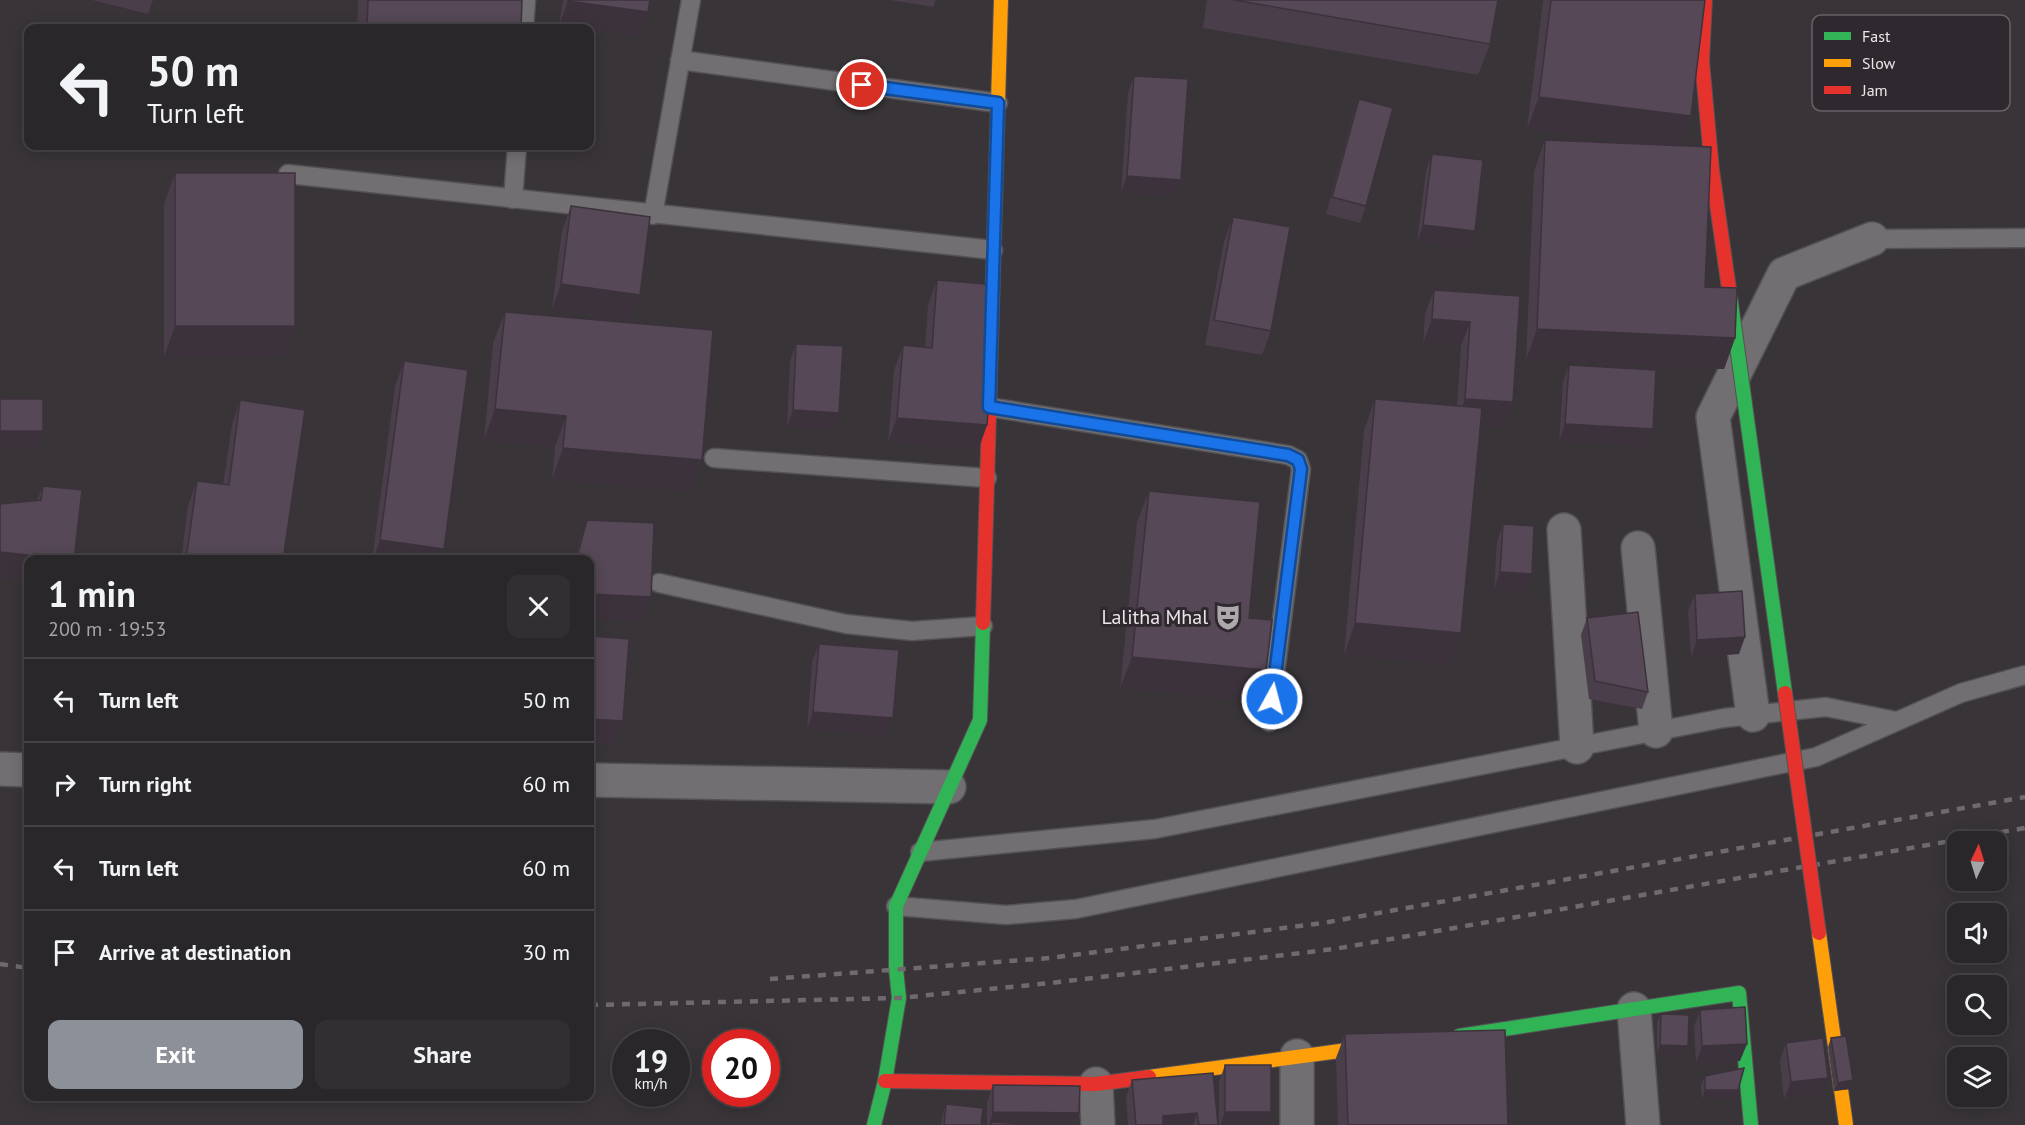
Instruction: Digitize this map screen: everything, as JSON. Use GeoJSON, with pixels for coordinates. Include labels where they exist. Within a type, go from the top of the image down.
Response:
{"type":"FeatureCollection","features":[{"type":"Feature","properties":{"kind":"street"},"geometry":{"type":"LineString","coordinates":[[874,1125],[885,1080],[899,998],[896,969],[896,906],[980,720],[1001,0]]}},
{"type":"Feature","properties":{"kind":"street"},"geometry":{"type":"LineString","coordinates":[[1705,0],[1702,61],[1712,170],[1846,1125]]}},
{"type":"Feature","properties":{"kind":"street"},"geometry":{"type":"LineString","coordinates":[[1753,715],[1713,417],[1784,274],[1872,239]]}},
{"type":"Feature","properties":{"kind":"street"},"geometry":{"type":"LineString","coordinates":[[1564,530],[1577,747]]}},
{"type":"Feature","properties":{"kind":"street"},"geometry":{"type":"LineString","coordinates":[[1638,548],[1656,731]]}},
{"type":"Feature","properties":{"kind":"street"},"geometry":{"type":"LineString","coordinates":[[0,770],[24,770]]}},
{"type":"Feature","properties":{"kind":"street"},"geometry":{"type":"LineString","coordinates":[[594,780],[949,787]]}},
{"type":"Feature","properties":{"kind":"street"},"geometry":{"type":"LineString","coordinates":[[1444,1038],[1501,1043],[1634,1009],[1739,993],[1751,1125]]}},
{"type":"Feature","properties":{"kind":"street"},"geometry":{"type":"LineString","coordinates":[[1634,1009],[1642,1125]]}},
{"type":"Feature","properties":{"kind":"street"},"geometry":{"type":"LineString","coordinates":[[885,1080],[1096,1084],[1399,1044]]}},
{"type":"Feature","properties":{"kind":"street"},"geometry":{"type":"LineString","coordinates":[[1297,1125],[1298,1056]]}},
{"type":"Feature","properties":{"kind":"street"},"geometry":{"type":"LineString","coordinates":[[1096,1084],[1098,1125]]}},
{"type":"Feature","properties":{"kind":"lane"},"geometry":{"type":"LineString","coordinates":[[524,24],[526,0]]}},
{"type":"Feature","properties":{"kind":"lane"},"geometry":{"type":"LineString","coordinates":[[653,215],[691,0]]}},
{"type":"Feature","properties":{"kind":"lane"},"geometry":{"type":"LineString","coordinates":[[680,60],[998,103]]}},
{"type":"Feature","properties":{"kind":"lane"},"geometry":{"type":"LineString","coordinates":[[513,199],[517,150]]}},
{"type":"Feature","properties":{"kind":"lane"},"geometry":{"type":"LineString","coordinates":[[288,174],[993,250]]}},
{"type":"Feature","properties":{"kind":"lane"},"geometry":{"type":"LineString","coordinates":[[1872,239],[2025,238]]}},
{"type":"Feature","properties":{"kind":"lane"},"geometry":{"type":"LineString","coordinates":[[989,407],[1288,455],[1298,460],[1301,469],[1269,722]]}},
{"type":"Feature","properties":{"kind":"lane"},"geometry":{"type":"LineString","coordinates":[[714,458],[987,478]]}},
{"type":"Feature","properties":{"kind":"lane"},"geometry":{"type":"LineString","coordinates":[[659,583],[846,624],[912,631],[983,626]]}},
{"type":"Feature","properties":{"kind":"lane"},"geometry":{"type":"LineString","coordinates":[[896,906],[1006,915],[1076,909],[1816,757],[1961,693],[2025,675]]}},
{"type":"Feature","properties":{"kind":"lane"},"geometry":{"type":"LineString","coordinates":[[920,852],[1155,829],[1724,718],[1826,708],[1896,721]]}},
{"type":"Feature","properties":{"kind":"building"},"geometry":{"type":"Polygon","coordinates":[[[368,0],[522,0],[521,24],[367,24],[368,0]]]}},
{"type":"Feature","properties":{"kind":"building"},"geometry":{"type":"Polygon","coordinates":[[[568,0],[650,0],[648,12],[568,0]]]}},
{"type":"Feature","properties":{"kind":"building"},"geometry":{"type":"Polygon","coordinates":[[[1234,0],[1498,0],[1490,44],[1234,0]]]}},
{"type":"Feature","properties":{"kind":"building"},"geometry":{"type":"Polygon","coordinates":[[[1551,0],[1705,0],[1691,116],[1539,97],[1551,0]]]}},
{"type":"Feature","properties":{"kind":"building"},"geometry":{"type":"Polygon","coordinates":[[[1134,76],[1188,79],[1181,180],[1127,176],[1134,76]]]}},
{"type":"Feature","properties":{"kind":"building"},"geometry":{"type":"Polygon","coordinates":[[[1359,99],[1393,108],[1366,206],[1332,197],[1359,99]]]}},
{"type":"Feature","properties":{"kind":"building"},"geometry":{"type":"Polygon","coordinates":[[[1545,140],[1711,147],[1705,287],[1737,288],[1735,338],[1537,329],[1545,140]]]}},
{"type":"Feature","properties":{"kind":"building"},"geometry":{"type":"Polygon","coordinates":[[[1432,154],[1483,160],[1475,231],[1423,225],[1432,154]]]}},
{"type":"Feature","properties":{"kind":"building"},"geometry":{"type":"Polygon","coordinates":[[[175,173],[295,173],[295,326],[175,326],[175,173]]]}},
{"type":"Feature","properties":{"kind":"building"},"geometry":{"type":"Polygon","coordinates":[[[571,206],[650,217],[640,295],[561,284],[571,206]]]}},
{"type":"Feature","properties":{"kind":"building"},"geometry":{"type":"Polygon","coordinates":[[[1233,217],[1290,227],[1271,331],[1214,320],[1233,217]]]}},
{"type":"Feature","properties":{"kind":"building"},"geometry":{"type":"Polygon","coordinates":[[[937,280],[998,285],[987,425],[897,418],[903,345],[932,348],[937,280]]]}},
{"type":"Feature","properties":{"kind":"building"},"geometry":{"type":"Polygon","coordinates":[[[1434,290],[1520,296],[1513,402],[1465,399],[1470,322],[1432,319],[1434,290]]]}},
{"type":"Feature","properties":{"kind":"building"},"geometry":{"type":"Polygon","coordinates":[[[505,312],[713,330],[702,460],[563,448],[566,416],[495,409],[505,312]]]}},
{"type":"Feature","properties":{"kind":"building"},"geometry":{"type":"Polygon","coordinates":[[[796,344],[843,346],[839,413],[793,410],[796,344]]]}},
{"type":"Feature","properties":{"kind":"building"},"geometry":{"type":"Polygon","coordinates":[[[404,361],[468,370],[444,549],[380,540],[404,361]]]}},
{"type":"Feature","properties":{"kind":"building"},"geometry":{"type":"Polygon","coordinates":[[[1569,365],[1656,370],[1653,429],[1565,424],[1569,365]]]}},
{"type":"Feature","properties":{"kind":"building"},"geometry":{"type":"Polygon","coordinates":[[[0,399],[43,399],[43,431],[0,431],[0,399]]]}},
{"type":"Feature","properties":{"kind":"building"},"geometry":{"type":"Polygon","coordinates":[[[1375,399],[1482,408],[1461,633],[1355,623],[1375,399]]]}},
{"type":"Feature","properties":{"kind":"building"},"geometry":{"type":"Polygon","coordinates":[[[240,400],[305,410],[284,555],[187,555],[197,481],[229,485],[240,400]]]}},
{"type":"Feature","properties":{"kind":"building"},"geometry":{"type":"Polygon","coordinates":[[[43,486],[82,490],[75,555],[28,555],[0,552],[0,504],[41,500],[43,486]]]}},
{"type":"Feature","properties":{"kind":"building"},"geometry":{"type":"Polygon","coordinates":[[[1149,491],[1260,502],[1249,618],[1272,620],[1266,670],[1132,657],[1149,491]]]}},
{"type":"Feature","properties":{"kind":"building"},"geometry":{"type":"Polygon","coordinates":[[[587,520],[654,523],[651,597],[594,594],[594,555],[577,555],[587,520]]]}},
{"type":"Feature","properties":{"kind":"building"},"geometry":{"type":"Polygon","coordinates":[[[1503,524],[1534,526],[1532,574],[1500,572],[1503,524]]]}},
{"type":"Feature","properties":{"kind":"building"},"geometry":{"type":"Polygon","coordinates":[[[1742,591],[1745,637],[1697,640],[1695,594],[1742,591]]]}},
{"type":"Feature","properties":{"kind":"building"},"geometry":{"type":"Polygon","coordinates":[[[1638,612],[1648,692],[1595,681],[1587,618],[1638,612]]]}},
{"type":"Feature","properties":{"kind":"building"},"geometry":{"type":"Polygon","coordinates":[[[594,636],[629,639],[623,721],[594,719],[594,636]]]}},
{"type":"Feature","properties":{"kind":"building"},"geometry":{"type":"Polygon","coordinates":[[[819,644],[899,650],[893,718],[813,712],[819,644]]]}},
{"type":"Feature","properties":{"kind":"building"},"geometry":{"type":"Polygon","coordinates":[[[1745,1007],[1747,1044],[1702,1046],[1700,1010],[1745,1007]]]}},
{"type":"Feature","properties":{"kind":"building"},"geometry":{"type":"Polygon","coordinates":[[[1661,1014],[1689,1015],[1688,1046],[1660,1045],[1661,1014]]]}},
{"type":"Feature","properties":{"kind":"building"},"geometry":{"type":"Polygon","coordinates":[[[1505,1030],[1508,1125],[1348,1125],[1345,1034],[1505,1030]]]}},
{"type":"Feature","properties":{"kind":"building"},"geometry":{"type":"Polygon","coordinates":[[[1846,1036],[1853,1080],[1838,1083],[1831,1038],[1846,1036]]]}},
{"type":"Feature","properties":{"kind":"building"},"geometry":{"type":"Polygon","coordinates":[[[1823,1038],[1828,1078],[1791,1082],[1786,1043],[1823,1038]]]}},
{"type":"Feature","properties":{"kind":"building"},"geometry":{"type":"Polygon","coordinates":[[[1225,1065],[1271,1065],[1271,1112],[1225,1112],[1225,1065]]]}},
{"type":"Feature","properties":{"kind":"building"},"geometry":{"type":"Polygon","coordinates":[[[1744,1068],[1738,1090],[1705,1090],[1705,1076],[1744,1068]]]}},
{"type":"Feature","properties":{"kind":"building"},"geometry":{"type":"Polygon","coordinates":[[[1213,1073],[1218,1125],[1199,1125],[1197,1113],[1163,1116],[1163,1125],[1136,1125],[1132,1080],[1213,1073]]]}},
{"type":"Feature","properties":{"kind":"building"},"geometry":{"type":"Polygon","coordinates":[[[993,1085],[1080,1086],[1079,1113],[993,1112],[993,1085]]]}},
{"type":"Feature","properties":{"kind":"building"},"geometry":{"type":"Polygon","coordinates":[[[946,1104],[983,1108],[981,1125],[944,1125],[946,1104]]]}},
{"type":"Feature","properties":{"kind":"building"},"geometry":{"type":"Polygon","coordinates":[[[991,1122],[1025,1124],[1025,1125],[991,1125],[991,1122]]]}},
{"type":"Feature","properties":{"kind":"railway"},"geometry":{"type":"LineString","coordinates":[[770,979],[1050,958],[1323,923],[2025,797]]}},
{"type":"Feature","properties":{"kind":"railway"},"geometry":{"type":"LineString","coordinates":[[594,1005],[899,998],[1051,983],[1334,949],[2025,828]]}},
{"type":"Feature","properties":{"kind":"railway"},"geometry":{"type":"LineString","coordinates":[[0,964],[24,967]]}},
{"type":"Feature","properties":{"kind":"traffic: fast"},"geometry":{"type":"LineString","coordinates":[[1730,296],[1785,693]]}},
{"type":"Feature","properties":{"kind":"traffic: fast"},"geometry":{"type":"LineString","coordinates":[[874,1125],[885,1081],[899,998],[896,969],[896,906],[980,720],[983,623]]}},
{"type":"Feature","properties":{"kind":"traffic: fast"},"geometry":{"type":"LineString","coordinates":[[1459,1036],[1739,993],[1751,1125]]}},
{"type":"Feature","properties":{"kind":"traffic: slow"},"geometry":{"type":"LineString","coordinates":[[992,309],[1001,0]]}},
{"type":"Feature","properties":{"kind":"traffic: slow"},"geometry":{"type":"LineString","coordinates":[[1819,933],[1846,1125]]}},
{"type":"Feature","properties":{"kind":"traffic: slow"},"geometry":{"type":"LineString","coordinates":[[1149,1077],[1384,1045]]}},
{"type":"Feature","properties":{"kind":"traffic: jam"},"geometry":{"type":"LineString","coordinates":[[1705,0],[1702,61],[1712,170],[1730,296]]}},
{"type":"Feature","properties":{"kind":"traffic: jam"},"geometry":{"type":"LineString","coordinates":[[983,623],[992,309]]}},
{"type":"Feature","properties":{"kind":"traffic: jam"},"geometry":{"type":"LineString","coordinates":[[1785,693],[1819,933]]}},
{"type":"Feature","properties":{"kind":"traffic: jam"},"geometry":{"type":"LineString","coordinates":[[885,1081],[1096,1084],[1149,1077]]}},
{"type":"Feature","properties":{"kind":"place","name":"Lalitha Mhal"},"geometry":{"type":"Point","coordinates":[1228,617]}},
{"type":"Feature","properties":{"kind":"route"},"geometry":{"type":"LineString","coordinates":[[862,85],[998,103],[989,407],[1288,455],[1298,460],[1301,469],[1272,699]]}}]}
